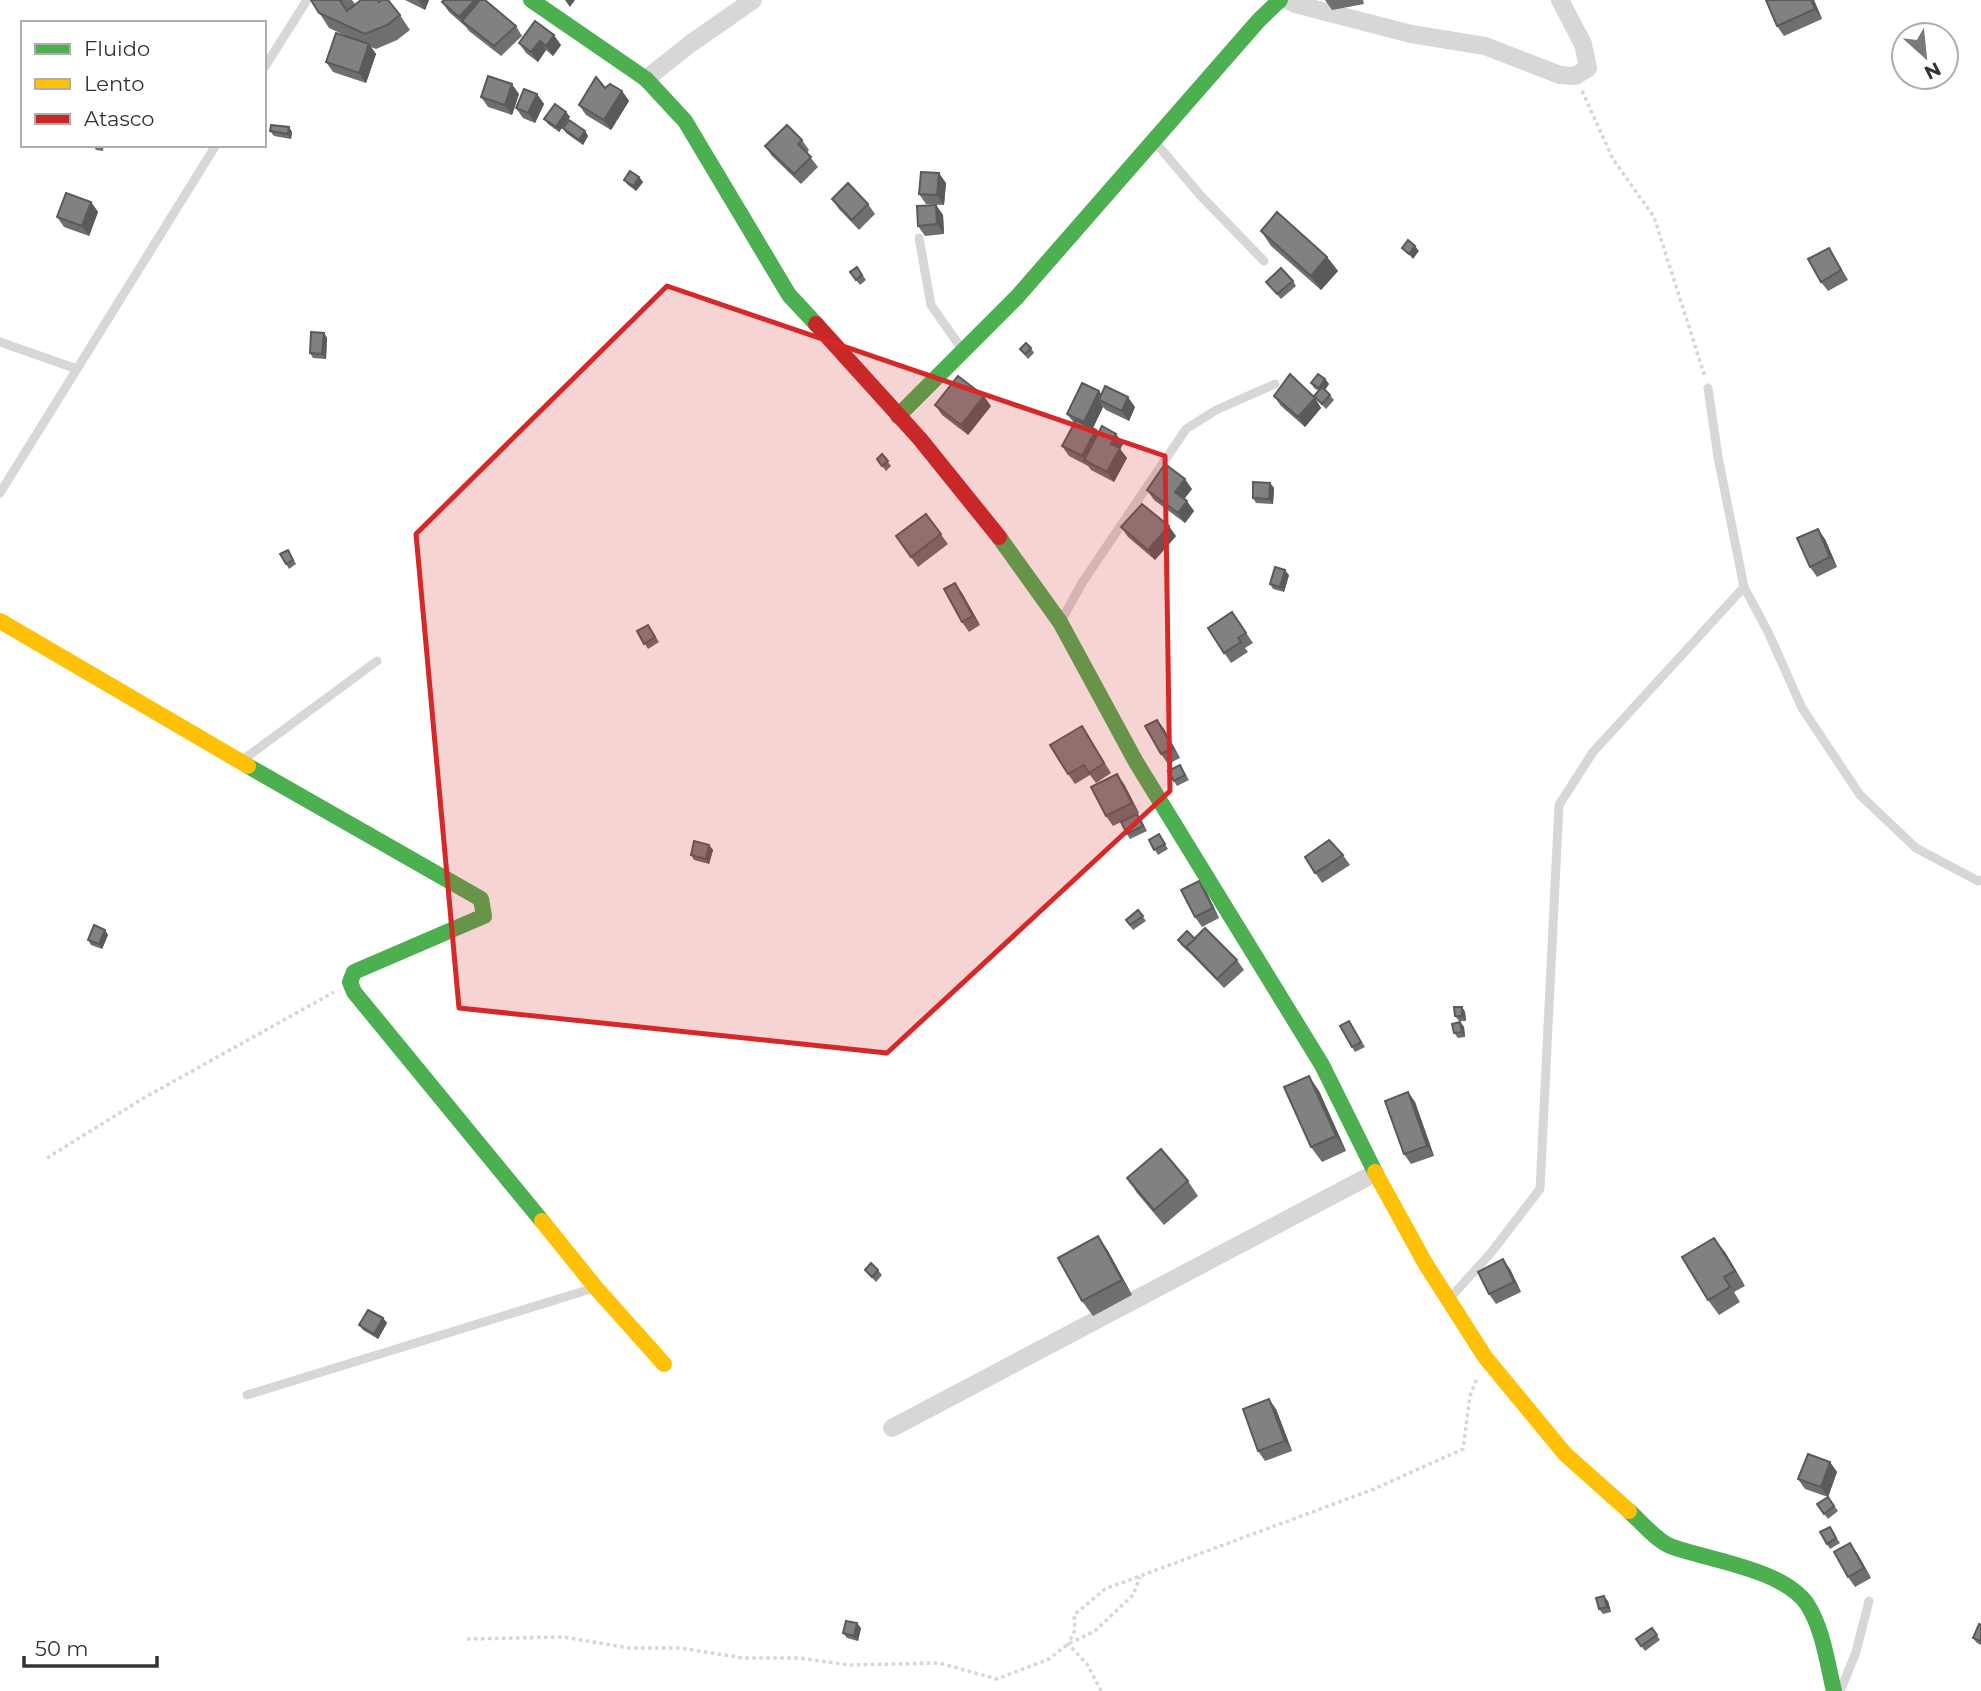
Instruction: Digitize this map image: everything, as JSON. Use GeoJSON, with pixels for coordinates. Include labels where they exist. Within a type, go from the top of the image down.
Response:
{"type":"FeatureCollection","features":[{"type":"Feature","properties":{"kind":"street"},"geometry":{"type":"LineString","coordinates":[[531,0],[646,79],[685,121],[789,295],[920,439],[991,526],[1060,622],[1136,762],[1322,1065],[1375,1174],[1425,1263],[1485,1357],[1565,1454],[1667,1545],[1735,1564],[1782,1583],[1806,1603],[1822,1639],[1834,1691]]}},
{"type":"Feature","properties":{"kind":"street"},"geometry":{"type":"LineString","coordinates":[[646,79],[752,0]]}},
{"type":"Feature","properties":{"kind":"street"},"geometry":{"type":"LineString","coordinates":[[898,416],[1017,297],[1259,20],[1280,0]]}},
{"type":"Feature","properties":{"kind":"street"},"geometry":{"type":"LineString","coordinates":[[1287,0],[1411,34],[1485,46],[1560,75],[1575,76],[1588,68],[1583,44],[1560,0]]}},
{"type":"Feature","properties":{"kind":"street"},"geometry":{"type":"LineString","coordinates":[[0,621],[481,899],[484,916],[354,972],[350,982],[354,992],[596,1288],[664,1364]]}},
{"type":"Feature","properties":{"kind":"street"},"geometry":{"type":"LineString","coordinates":[[892,1428],[1375,1174]]}},
{"type":"Feature","properties":{"kind":"lane"},"geometry":{"type":"LineString","coordinates":[[266,65],[307,0]]}},
{"type":"Feature","properties":{"kind":"lane"},"geometry":{"type":"LineString","coordinates":[[1154,141],[1201,196],[1264,261]]}},
{"type":"Feature","properties":{"kind":"lane"},"geometry":{"type":"LineString","coordinates":[[0,493],[215,147]]}},
{"type":"Feature","properties":{"kind":"lane"},"geometry":{"type":"LineString","coordinates":[[919,238],[930,305],[963,350]]}},
{"type":"Feature","properties":{"kind":"lane"},"geometry":{"type":"LineString","coordinates":[[0,342],[77,369]]}},
{"type":"Feature","properties":{"kind":"lane"},"geometry":{"type":"LineString","coordinates":[[1060,622],[1082,583],[1186,429],[1216,410],[1275,384]]}},
{"type":"Feature","properties":{"kind":"lane"},"geometry":{"type":"LineString","coordinates":[[1708,388],[1718,457],[1744,587],[1768,632],[1802,708],[1860,795],[1916,848],[1978,881],[1981,880]]}},
{"type":"Feature","properties":{"kind":"lane"},"geometry":{"type":"LineString","coordinates":[[1448,1300],[1490,1254],[1540,1189],[1559,805],[1593,752],[1744,587]]}},
{"type":"Feature","properties":{"kind":"lane"},"geometry":{"type":"LineString","coordinates":[[240,762],[377,661]]}},
{"type":"Feature","properties":{"kind":"lane"},"geometry":{"type":"LineString","coordinates":[[247,1395],[596,1288]]}},
{"type":"Feature","properties":{"kind":"lane"},"geometry":{"type":"LineString","coordinates":[[1840,1691],[1856,1653],[1868,1601]]}},
{"type":"Feature","properties":{"kind":"path"},"geometry":{"type":"LineString","coordinates":[[1575,76],[1613,159],[1654,217],[1708,388]]}},
{"type":"Feature","properties":{"kind":"path"},"geometry":{"type":"LineString","coordinates":[[47,1158],[142,1099],[350,982]]}},
{"type":"Feature","properties":{"kind":"path"},"geometry":{"type":"LineString","coordinates":[[1068,1644],[1075,1630],[1074,1615],[1105,1589],[1374,1489],[1463,1449],[1470,1396],[1485,1357]]}},
{"type":"Feature","properties":{"kind":"path"},"geometry":{"type":"LineString","coordinates":[[467,1639],[564,1637],[629,1648],[680,1648],[744,1658],[800,1658],[849,1665],[939,1664],[997,1679],[1049,1659],[1068,1644],[1096,1631],[1133,1595],[1140,1577]]}},
{"type":"Feature","properties":{"kind":"path"},"geometry":{"type":"LineString","coordinates":[[1068,1644],[1087,1664],[1101,1691]]}},
{"type":"Feature","properties":{"kind":"highlighted area"},"geometry":{"type":"Polygon","coordinates":[[[667,286],[1165,456],[1170,791],[887,1053],[459,1008],[416,534],[667,286]]]}},
{"type":"Feature","properties":{"kind":"building"},"geometry":{"type":"Polygon","coordinates":[[[311,0],[342,0],[340,1],[347,11],[361,0],[388,0],[400,15],[387,25],[365,34],[319,13],[311,0]]]}},
{"type":"Feature","properties":{"kind":"building"},"geometry":{"type":"Polygon","coordinates":[[[475,0],[459,17],[442,2],[475,0]]]}},
{"type":"Feature","properties":{"kind":"building"},"geometry":{"type":"Polygon","coordinates":[[[480,0],[485,0],[516,26],[494,46],[462,21],[480,0]]]}},
{"type":"Feature","properties":{"kind":"building"},"geometry":{"type":"Polygon","coordinates":[[[1766,0],[1811,0],[1815,9],[1777,26],[1766,0]]]}},
{"type":"Feature","properties":{"kind":"building"},"geometry":{"type":"Polygon","coordinates":[[[535,21],[554,35],[546,46],[540,41],[531,52],[519,43],[535,21]]]}},
{"type":"Feature","properties":{"kind":"building"},"geometry":{"type":"Polygon","coordinates":[[[336,33],[369,44],[359,73],[326,62],[336,33]]]}},
{"type":"Feature","properties":{"kind":"building"},"geometry":{"type":"Polygon","coordinates":[[[488,76],[512,84],[505,105],[481,97],[488,76]]]}},
{"type":"Feature","properties":{"kind":"building"},"geometry":{"type":"Polygon","coordinates":[[[596,77],[605,88],[610,84],[622,91],[604,120],[579,105],[596,77]]]}},
{"type":"Feature","properties":{"kind":"building"},"geometry":{"type":"Polygon","coordinates":[[[524,89],[537,94],[528,113],[516,108],[524,89]]]}},
{"type":"Feature","properties":{"kind":"building"},"geometry":{"type":"Polygon","coordinates":[[[555,104],[566,112],[556,127],[544,119],[555,104]]]}},
{"type":"Feature","properties":{"kind":"building"},"geometry":{"type":"Polygon","coordinates":[[[569,120],[585,131],[579,140],[563,128],[569,120]]]}},
{"type":"Feature","properties":{"kind":"building"},"geometry":{"type":"Polygon","coordinates":[[[271,125],[289,127],[288,134],[270,131],[271,125]]]}},
{"type":"Feature","properties":{"kind":"building"},"geometry":{"type":"Polygon","coordinates":[[[787,125],[802,140],[798,144],[811,157],[794,174],[765,146],[787,125]]]}},
{"type":"Feature","properties":{"kind":"building"},"geometry":{"type":"Polygon","coordinates":[[[630,171],[639,177],[633,186],[624,180],[630,171]]]}},
{"type":"Feature","properties":{"kind":"building"},"geometry":{"type":"Polygon","coordinates":[[[921,172],[939,173],[937,195],[919,194],[921,172]]]}},
{"type":"Feature","properties":{"kind":"building"},"geometry":{"type":"Polygon","coordinates":[[[848,183],[868,204],[852,220],[832,199],[848,183]]]}},
{"type":"Feature","properties":{"kind":"building"},"geometry":{"type":"Polygon","coordinates":[[[66,193],[91,202],[82,226],[57,217],[66,193]]]}},
{"type":"Feature","properties":{"kind":"building"},"geometry":{"type":"Polygon","coordinates":[[[936,205],[937,224],[918,226],[917,206],[936,205]]]}},
{"type":"Feature","properties":{"kind":"building"},"geometry":{"type":"Polygon","coordinates":[[[1277,212],[1327,257],[1311,276],[1261,231],[1277,212]]]}},
{"type":"Feature","properties":{"kind":"building"},"geometry":{"type":"Polygon","coordinates":[[[1408,240],[1415,246],[1409,254],[1402,248],[1408,240]]]}},
{"type":"Feature","properties":{"kind":"building"},"geometry":{"type":"Polygon","coordinates":[[[1829,248],[1841,270],[1821,282],[1808,259],[1829,248]]]}},
{"type":"Feature","properties":{"kind":"building"},"geometry":{"type":"Polygon","coordinates":[[[857,267],[862,275],[856,280],[850,272],[857,267]]]}},
{"type":"Feature","properties":{"kind":"building"},"geometry":{"type":"Polygon","coordinates":[[[1281,268],[1293,281],[1277,294],[1266,282],[1281,268]]]}},
{"type":"Feature","properties":{"kind":"building"},"geometry":{"type":"Polygon","coordinates":[[[311,332],[324,333],[322,354],[310,353],[311,332]]]}},
{"type":"Feature","properties":{"kind":"building"},"geometry":{"type":"Polygon","coordinates":[[[1026,343],[1031,348],[1025,354],[1020,349],[1026,343]]]}},
{"type":"Feature","properties":{"kind":"building"},"geometry":{"type":"Polygon","coordinates":[[[1290,374],[1315,398],[1298,417],[1274,396],[1290,374]]]}},
{"type":"Feature","properties":{"kind":"building"},"geometry":{"type":"Polygon","coordinates":[[[1318,374],[1325,379],[1319,388],[1311,383],[1318,374]]]}},
{"type":"Feature","properties":{"kind":"building"},"geometry":{"type":"Polygon","coordinates":[[[958,376],[984,396],[961,425],[935,405],[958,376]]]}},
{"type":"Feature","properties":{"kind":"building"},"geometry":{"type":"Polygon","coordinates":[[[1082,383],[1099,391],[1084,422],[1067,414],[1082,383]]]}},
{"type":"Feature","properties":{"kind":"building"},"geometry":{"type":"Polygon","coordinates":[[[1105,386],[1128,397],[1122,411],[1099,400],[1105,386]]]}},
{"type":"Feature","properties":{"kind":"building"},"geometry":{"type":"Polygon","coordinates":[[[1322,387],[1330,395],[1322,404],[1314,396],[1322,387]]]}},
{"type":"Feature","properties":{"kind":"building"},"geometry":{"type":"Polygon","coordinates":[[[1076,420],[1096,430],[1082,456],[1062,446],[1076,420]]]}},
{"type":"Feature","properties":{"kind":"building"},"geometry":{"type":"Polygon","coordinates":[[[1102,426],[1116,434],[1111,444],[1120,448],[1107,472],[1084,460],[1102,426]]]}},
{"type":"Feature","properties":{"kind":"building"},"geometry":{"type":"Polygon","coordinates":[[[882,454],[888,461],[882,466],[877,459],[882,454]]]}},
{"type":"Feature","properties":{"kind":"building"},"geometry":{"type":"Polygon","coordinates":[[[1165,464],[1185,479],[1175,492],[1187,501],[1178,513],[1147,490],[1165,464]]]}},
{"type":"Feature","properties":{"kind":"building"},"geometry":{"type":"Polygon","coordinates":[[[1253,482],[1270,483],[1269,499],[1253,498],[1253,482]]]}},
{"type":"Feature","properties":{"kind":"building"},"geometry":{"type":"Polygon","coordinates":[[[1142,504],[1169,526],[1148,550],[1121,527],[1142,504]]]}},
{"type":"Feature","properties":{"kind":"building"},"geometry":{"type":"Polygon","coordinates":[[[926,514],[941,534],[911,557],[896,536],[926,514]]]}},
{"type":"Feature","properties":{"kind":"building"},"geometry":{"type":"Polygon","coordinates":[[[1818,529],[1830,557],[1810,567],[1797,538],[1818,529]]]}},
{"type":"Feature","properties":{"kind":"building"},"geometry":{"type":"Polygon","coordinates":[[[288,550],[293,560],[286,564],[280,554],[288,550]]]}},
{"type":"Feature","properties":{"kind":"building"},"geometry":{"type":"Polygon","coordinates":[[[1275,567],[1285,570],[1280,587],[1270,584],[1275,567]]]}},
{"type":"Feature","properties":{"kind":"building"},"geometry":{"type":"Polygon","coordinates":[[[955,583],[973,616],[962,622],[944,589],[955,583]]]}},
{"type":"Feature","properties":{"kind":"building"},"geometry":{"type":"Polygon","coordinates":[[[1232,612],[1246,633],[1238,638],[1241,642],[1224,653],[1208,628],[1232,612]]]}},
{"type":"Feature","properties":{"kind":"building"},"geometry":{"type":"Polygon","coordinates":[[[648,625],[655,637],[644,644],[637,631],[648,625]]]}},
{"type":"Feature","properties":{"kind":"building"},"geometry":{"type":"Polygon","coordinates":[[[1157,720],[1173,748],[1161,754],[1145,726],[1157,720]]]}},
{"type":"Feature","properties":{"kind":"building"},"geometry":{"type":"Polygon","coordinates":[[[1082,726],[1104,763],[1089,773],[1084,765],[1068,774],[1050,745],[1082,726]]]}},
{"type":"Feature","properties":{"kind":"building"},"geometry":{"type":"Polygon","coordinates":[[[1180,765],[1185,775],[1174,781],[1168,771],[1180,765]]]}},
{"type":"Feature","properties":{"kind":"building"},"geometry":{"type":"Polygon","coordinates":[[[1117,774],[1132,803],[1106,816],[1091,787],[1117,774]]]}},
{"type":"Feature","properties":{"kind":"building"},"geometry":{"type":"Polygon","coordinates":[[[1137,814],[1143,826],[1127,834],[1121,822],[1137,814]]]}},
{"type":"Feature","properties":{"kind":"building"},"geometry":{"type":"Polygon","coordinates":[[[1159,834],[1165,844],[1154,850],[1149,840],[1159,834]]]}},
{"type":"Feature","properties":{"kind":"building"},"geometry":{"type":"Polygon","coordinates":[[[1329,840],[1343,855],[1315,873],[1305,857],[1329,840]]]}},
{"type":"Feature","properties":{"kind":"building"},"geometry":{"type":"Polygon","coordinates":[[[694,841],[709,845],[706,859],[691,855],[694,841]]]}},
{"type":"Feature","properties":{"kind":"building"},"geometry":{"type":"Polygon","coordinates":[[[1199,881],[1213,908],[1195,917],[1181,890],[1199,881]]]}},
{"type":"Feature","properties":{"kind":"building"},"geometry":{"type":"Polygon","coordinates":[[[1138,910],[1143,916],[1130,925],[1126,920],[1138,910]]]}},
{"type":"Feature","properties":{"kind":"building"},"geometry":{"type":"Polygon","coordinates":[[[94,925],[105,930],[99,944],[88,940],[94,925]]]}},
{"type":"Feature","properties":{"kind":"building"},"geometry":{"type":"Polygon","coordinates":[[[1205,928],[1237,960],[1217,979],[1186,947],[1205,928]]]}},
{"type":"Feature","properties":{"kind":"building"},"geometry":{"type":"Polygon","coordinates":[[[1187,931],[1195,939],[1186,947],[1188,949],[1178,940],[1187,931]]]}},
{"type":"Feature","properties":{"kind":"building"},"geometry":{"type":"Polygon","coordinates":[[[1454,1007],[1462,1007],[1462,1016],[1455,1016],[1454,1007]]]}},
{"type":"Feature","properties":{"kind":"building"},"geometry":{"type":"Polygon","coordinates":[[[1349,1021],[1361,1042],[1352,1047],[1340,1026],[1349,1021]]]}},
{"type":"Feature","properties":{"kind":"building"},"geometry":{"type":"Polygon","coordinates":[[[1460,1022],[1462,1032],[1454,1033],[1452,1024],[1460,1022]]]}},
{"type":"Feature","properties":{"kind":"building"},"geometry":{"type":"Polygon","coordinates":[[[1309,1076],[1336,1136],[1311,1147],[1284,1087],[1309,1076]]]}},
{"type":"Feature","properties":{"kind":"building"},"geometry":{"type":"Polygon","coordinates":[[[1408,1092],[1427,1146],[1404,1154],[1385,1101],[1408,1092]]]}},
{"type":"Feature","properties":{"kind":"building"},"geometry":{"type":"Polygon","coordinates":[[[1161,1149],[1188,1181],[1154,1210],[1127,1178],[1161,1149]]]}},
{"type":"Feature","properties":{"kind":"building"},"geometry":{"type":"Polygon","coordinates":[[[1098,1236],[1122,1280],[1082,1301],[1058,1258],[1098,1236]]]}},
{"type":"Feature","properties":{"kind":"building"},"geometry":{"type":"Polygon","coordinates":[[[1714,1238],[1735,1271],[1724,1277],[1730,1287],[1708,1300],[1682,1257],[1714,1238]]]}},
{"type":"Feature","properties":{"kind":"building"},"geometry":{"type":"Polygon","coordinates":[[[1503,1259],[1514,1282],[1489,1294],[1478,1272],[1503,1259]]]}},
{"type":"Feature","properties":{"kind":"building"},"geometry":{"type":"Polygon","coordinates":[[[871,1263],[878,1270],[872,1277],[865,1270],[871,1263]]]}},
{"type":"Feature","properties":{"kind":"building"},"geometry":{"type":"Polygon","coordinates":[[[368,1310],[383,1318],[374,1334],[359,1325],[368,1310]]]}},
{"type":"Feature","properties":{"kind":"building"},"geometry":{"type":"Polygon","coordinates":[[[1269,1399],[1285,1441],[1258,1451],[1243,1409],[1269,1399]]]}},
{"type":"Feature","properties":{"kind":"building"},"geometry":{"type":"Polygon","coordinates":[[[1808,1454],[1830,1462],[1821,1487],[1798,1479],[1808,1454]]]}},
{"type":"Feature","properties":{"kind":"building"},"geometry":{"type":"Polygon","coordinates":[[[1828,1497],[1834,1506],[1824,1514],[1817,1504],[1828,1497]]]}},
{"type":"Feature","properties":{"kind":"building"},"geometry":{"type":"Polygon","coordinates":[[[1830,1527],[1836,1538],[1827,1544],[1820,1532],[1830,1527]]]}},
{"type":"Feature","properties":{"kind":"building"},"geometry":{"type":"Polygon","coordinates":[[[1850,1543],[1864,1568],[1848,1577],[1834,1552],[1850,1543]]]}},
{"type":"Feature","properties":{"kind":"building"},"geometry":{"type":"Polygon","coordinates":[[[1604,1596],[1607,1607],[1599,1609],[1596,1598],[1604,1596]]]}},
{"type":"Feature","properties":{"kind":"building"},"geometry":{"type":"Polygon","coordinates":[[[846,1621],[857,1623],[854,1636],[843,1633],[846,1621]]]}},
{"type":"Feature","properties":{"kind":"building"},"geometry":{"type":"Polygon","coordinates":[[[1979,1624],[1981,1625],[1981,1641],[1973,1638],[1979,1624]]]}},
{"type":"Feature","properties":{"kind":"building"},"geometry":{"type":"Polygon","coordinates":[[[1652,1628],[1657,1635],[1641,1646],[1636,1639],[1652,1628]]]}},
{"type":"Feature","properties":{"kind":"traffic: fast"},"geometry":{"type":"LineString","coordinates":[[531,0],[646,79],[685,121],[789,295],[816,324]]}},
{"type":"Feature","properties":{"kind":"traffic: fast"},"geometry":{"type":"LineString","coordinates":[[898,416],[1017,297],[1259,20],[1280,0]]}},
{"type":"Feature","properties":{"kind":"traffic: fast"},"geometry":{"type":"LineString","coordinates":[[999,537],[1060,622],[1136,762],[1322,1065],[1375,1172]]}},
{"type":"Feature","properties":{"kind":"traffic: fast"},"geometry":{"type":"LineString","coordinates":[[248,766],[481,899],[484,916],[354,972],[350,982],[354,992],[542,1221]]}},
{"type":"Feature","properties":{"kind":"traffic: fast"},"geometry":{"type":"LineString","coordinates":[[1629,1511],[1670,1546],[1744,1567],[1781,1582],[1796,1592],[1807,1604],[1817,1624],[1834,1691]]}},
{"type":"Feature","properties":{"kind":"traffic: slow"},"geometry":{"type":"LineString","coordinates":[[0,621],[248,766]]}},
{"type":"Feature","properties":{"kind":"traffic: slow"},"geometry":{"type":"LineString","coordinates":[[1375,1172],[1425,1263],[1485,1357],[1565,1454],[1629,1511]]}},
{"type":"Feature","properties":{"kind":"traffic: slow"},"geometry":{"type":"LineString","coordinates":[[542,1221],[596,1288],[664,1364]]}},
{"type":"Feature","properties":{"kind":"traffic: jam"},"geometry":{"type":"LineString","coordinates":[[816,324],[920,439],[999,537]]}}]}
